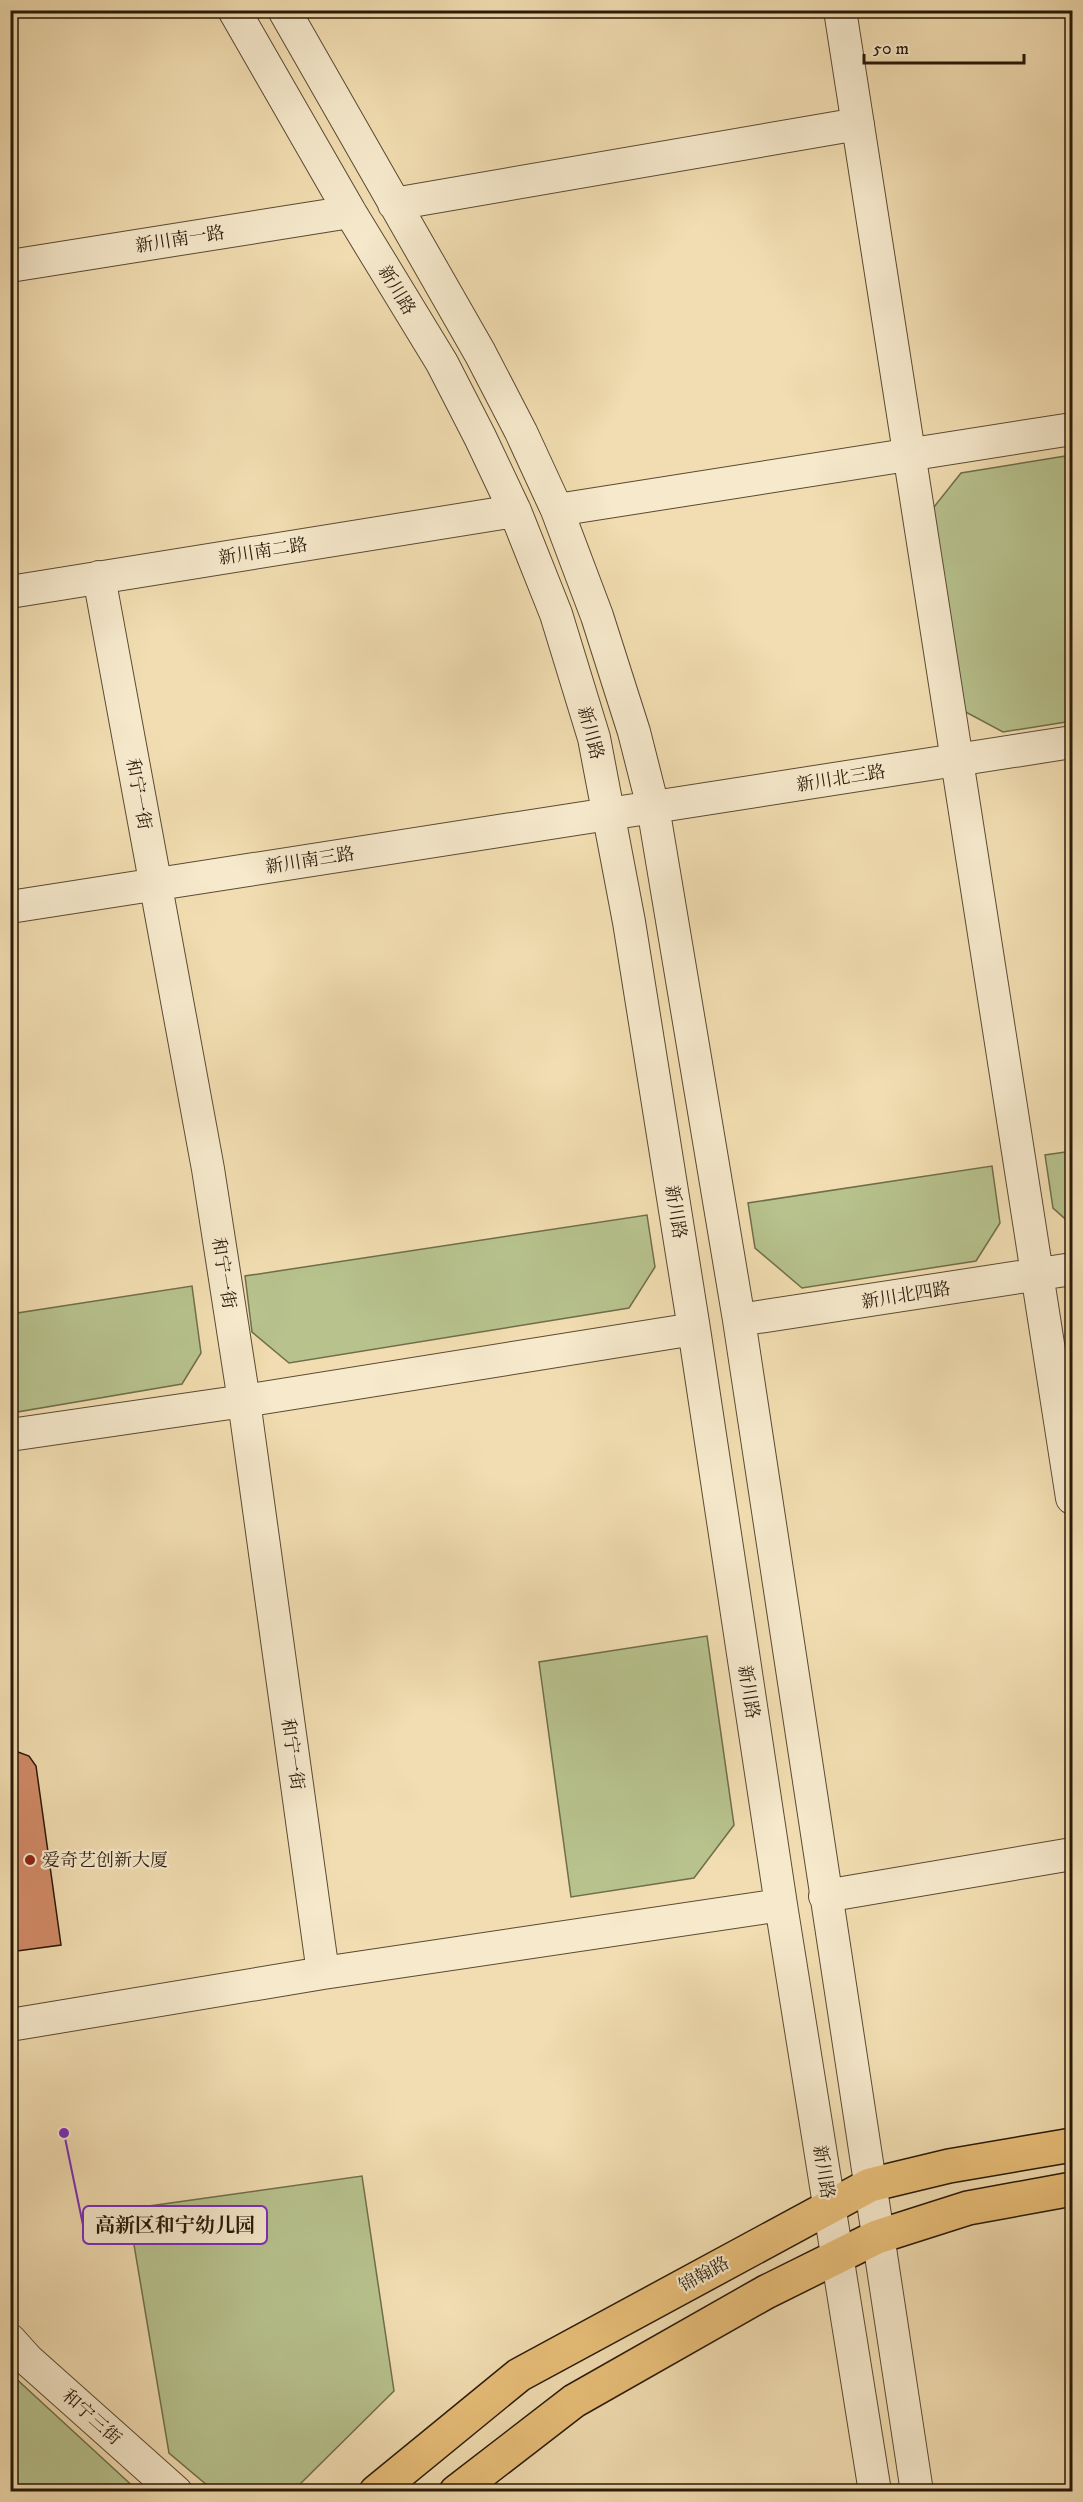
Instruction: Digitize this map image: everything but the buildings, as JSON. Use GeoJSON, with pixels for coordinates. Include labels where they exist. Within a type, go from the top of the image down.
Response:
{"type":"FeatureCollection","features":[{"type":"Feature","properties":{"kind":"main road","name":"锦翰路"},"geometry":{"type":"LineString","coordinates":[[376,2492],[519,2375],[870,2185],[949,2166],[1072,2145]]}},
{"type":"Feature","properties":{"kind":"main road"},"geometry":{"type":"LineString","coordinates":[[456,2492],[574,2401],[766,2292],[877,2236],[968,2208],[1072,2189]]}},
{"type":"Feature","properties":{"kind":"street","name":"新川路"},"geometry":{"type":"LineString","coordinates":[[234,10],[350,212],[442,363],[515,511],[556,614],[594,738],[629,922],[694,1329],[836,2257],[875,2492]]}},
{"type":"Feature","properties":{"kind":"street"},"geometry":{"type":"LineString","coordinates":[[284,10],[506,402],[556,510],[597,616],[634,732],[652,807],[739,1320],[917,2492]]}},
{"type":"Feature","properties":{"kind":"street"},"geometry":{"type":"LineString","coordinates":[[840,10],[1072,1498]]}},
{"type":"Feature","properties":{"kind":"street"},"geometry":{"type":"LineString","coordinates":[[394,204],[858,124]]}},
{"type":"Feature","properties":{"kind":"street","name":"新川南一路"},"geometry":{"type":"LineString","coordinates":[[10,266],[350,212]]}},
{"type":"Feature","properties":{"kind":"street"},"geometry":{"type":"LineString","coordinates":[[556,510],[1072,429]]}},
{"type":"Feature","properties":{"kind":"street","name":"新川南二路"},"geometry":{"type":"LineString","coordinates":[[10,592],[515,511]]}},
{"type":"Feature","properties":{"kind":"street","name":"和宁一街"},"geometry":{"type":"LineString","coordinates":[[99,577],[208,1169],[244,1401],[323,1973]]}},
{"type":"Feature","properties":{"kind":"street","name":"新川北三路"},"geometry":{"type":"LineString","coordinates":[[609,814],[1072,742]]}},
{"type":"Feature","properties":{"kind":"street","name":"新川南三路"},"geometry":{"type":"LineString","coordinates":[[10,907],[609,814]]}},
{"type":"Feature","properties":{"kind":"street","name":"新川北四路"},"geometry":{"type":"LineString","coordinates":[[739,1320],[1072,1269]]}},
{"type":"Feature","properties":{"kind":"street"},"geometry":{"type":"LineString","coordinates":[[10,1435],[244,1401],[694,1329]]}},
{"type":"Feature","properties":{"kind":"street"},"geometry":{"type":"LineString","coordinates":[[825,1896],[1072,1854]]}},
{"type":"Feature","properties":{"kind":"street"},"geometry":{"type":"LineString","coordinates":[[10,2025],[323,1973],[781,1905]]}},
{"type":"Feature","properties":{"kind":"street","name":"和宁三街"},"geometry":{"type":"LineString","coordinates":[[10,2340],[28,2360],[176,2492]]}},
{"type":"Feature","properties":{"kind":"green space"},"geometry":{"type":"Polygon","coordinates":[[[1072,455],[1072,721],[1003,732],[960,709],[930,512],[961,473],[1072,455]]]}},
{"type":"Feature","properties":{"kind":"green space"},"geometry":{"type":"Polygon","coordinates":[[[1072,1151],[1072,1225],[1053,1208],[1045,1155],[1072,1151]]]}},
{"type":"Feature","properties":{"kind":"green space"},"geometry":{"type":"Polygon","coordinates":[[[992,1166],[1000,1223],[976,1261],[802,1288],[755,1248],[748,1203],[992,1166]]]}},
{"type":"Feature","properties":{"kind":"green space"},"geometry":{"type":"Polygon","coordinates":[[[647,1215],[655,1267],[629,1308],[289,1363],[252,1332],[245,1276],[647,1215]]]}},
{"type":"Feature","properties":{"kind":"green space"},"geometry":{"type":"Polygon","coordinates":[[[192,1286],[201,1353],[182,1384],[11,1413],[11,1314],[192,1286]]]}},
{"type":"Feature","properties":{"kind":"green space"},"geometry":{"type":"Polygon","coordinates":[[[707,1636],[734,1825],[694,1878],[571,1897],[539,1662],[707,1636]]]}},
{"type":"Feature","properties":{"kind":"green space"},"geometry":{"type":"Polygon","coordinates":[[[362,2176],[394,2391],[293,2491],[214,2491],[169,2453],[128,2209],[362,2176]]]}},
{"type":"Feature","properties":{"kind":"green space"},"geometry":{"type":"Polygon","coordinates":[[[11,2374],[138,2491],[11,2491],[11,2374]]]}},
{"type":"Feature","properties":{"kind":"place","name":"爱奇艺创新大厦"},"geometry":{"type":"Point","coordinates":[30,1860]}},
{"type":"Feature","properties":{"kind":"place","name":"高新区和宁幼儿园"},"geometry":{"type":"Point","coordinates":[64,2133]}}]}
